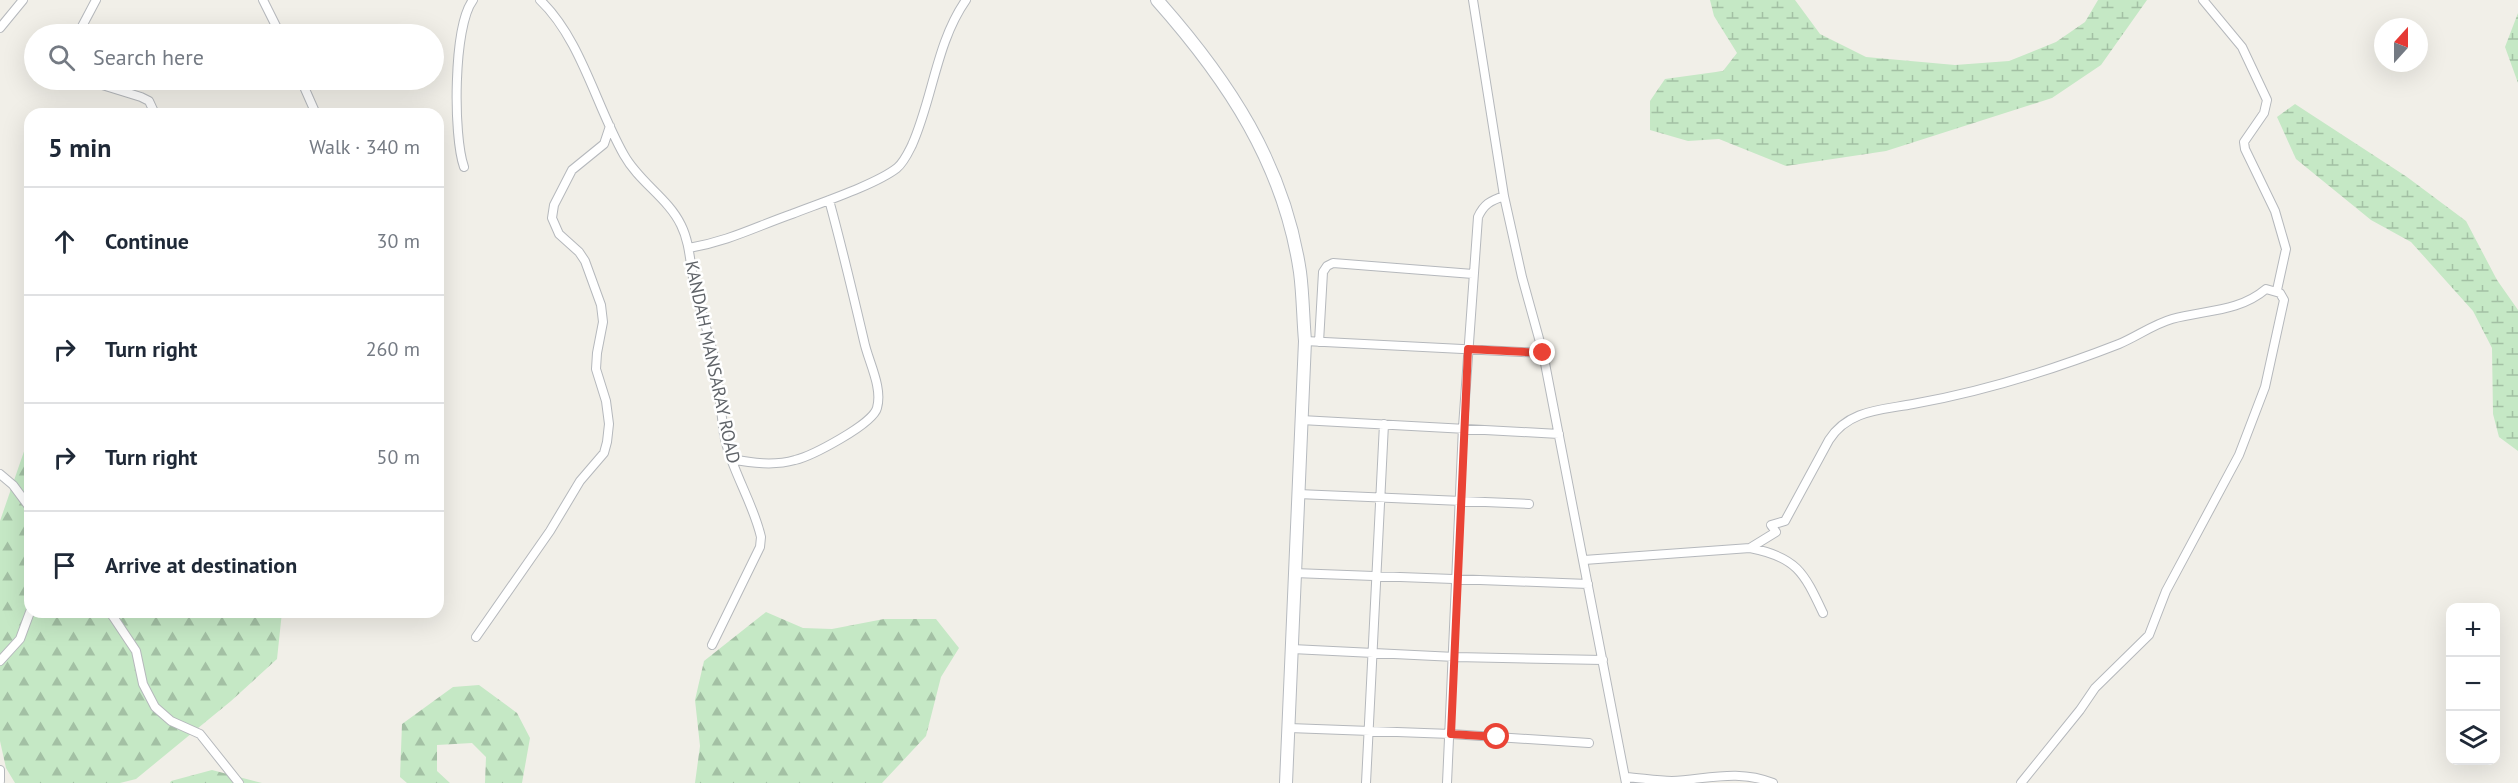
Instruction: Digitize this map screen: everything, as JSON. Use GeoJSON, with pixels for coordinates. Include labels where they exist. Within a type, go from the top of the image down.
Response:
{"type":"FeatureCollection","features":[{"type":"Feature","properties":{"kind":"main road"},"geometry":{"type":"LineString","coordinates":[[1157,0],[1189,37],[1240,106],[1262,146],[1286,208],[1300,272],[1305,341],[1286,783]]}},
{"type":"Feature","properties":{"kind":"street"},"geometry":{"type":"LineString","coordinates":[[0,28],[23,0]]}},
{"type":"Feature","properties":{"kind":"street"},"geometry":{"type":"LineString","coordinates":[[83,24],[96,0]]}},
{"type":"Feature","properties":{"kind":"street"},"geometry":{"type":"LineString","coordinates":[[263,0],[275,24]]}},
{"type":"Feature","properties":{"kind":"street"},"geometry":{"type":"LineString","coordinates":[[464,167],[459,153],[458,138],[458,64],[462,26],[468,6],[473,0]]}},
{"type":"Feature","properties":{"kind":"street","name":"KANDAH MANSARAY ROAD"},"geometry":{"type":"LineString","coordinates":[[540,0],[555,14],[572,43],[624,156],[682,225],[689,248],[694,283],[712,349],[721,398],[724,435],[761,537],[760,547],[712,645]]}},
{"type":"Feature","properties":{"kind":"street"},"geometry":{"type":"LineString","coordinates":[[689,248],[743,235],[829,200],[881,176],[903,162],[912,144],[956,15],[966,0]]}},
{"type":"Feature","properties":{"kind":"street"},"geometry":{"type":"LineString","coordinates":[[1473,0],[1504,196],[1522,277],[1543,353],[1626,780],[1669,781],[1742,775],[1756,776],[1773,783]]}},
{"type":"Feature","properties":{"kind":"street"},"geometry":{"type":"LineString","coordinates":[[2021,783],[2095,688],[2149,635],[2166,591],[2238,455],[2265,387],[2284,300],[2277,290],[2286,249],[2275,211],[2245,149],[2244,142],[2264,113],[2267,100],[2242,47],[2203,0]]}},
{"type":"Feature","properties":{"kind":"street"},"geometry":{"type":"LineString","coordinates":[[118,90],[149,101],[152,108]]}},
{"type":"Feature","properties":{"kind":"street"},"geometry":{"type":"LineString","coordinates":[[305,90],[313,108]]}},
{"type":"Feature","properties":{"kind":"street"},"geometry":{"type":"LineString","coordinates":[[476,637],[550,531],[580,481],[604,453],[607,442],[609,424],[606,401],[596,369],[603,321],[601,305],[585,261],[579,252],[559,234],[552,218],[554,205],[572,170],[604,144],[610,125]]}},
{"type":"Feature","properties":{"kind":"street"},"geometry":{"type":"LineString","coordinates":[[1447,783],[1455,657],[1463,427],[1473,274],[1479,217],[1483,207],[1490,201],[1504,196]]}},
{"type":"Feature","properties":{"kind":"street"},"geometry":{"type":"LineString","coordinates":[[731,459],[759,464],[796,460],[852,431],[871,418],[877,410],[876,385],[864,343],[848,267],[829,200]]}},
{"type":"Feature","properties":{"kind":"street"},"geometry":{"type":"LineString","coordinates":[[1320,342],[1323,272],[1333,263],[1473,274]]}},
{"type":"Feature","properties":{"kind":"street"},"geometry":{"type":"LineString","coordinates":[[1750,548],[1776,532],[1771,525],[1785,520],[1836,430],[1846,421],[1864,412],[1916,404],[2032,373],[2117,344],[2171,319],[2227,309],[2252,300],[2266,289],[2277,290]]}},
{"type":"Feature","properties":{"kind":"street"},"geometry":{"type":"LineString","coordinates":[[1305,341],[1543,353]]}},
{"type":"Feature","properties":{"kind":"street"},"geometry":{"type":"LineString","coordinates":[[1301,420],[1559,434]]}},
{"type":"Feature","properties":{"kind":"street"},"geometry":{"type":"LineString","coordinates":[[1366,783],[1384,424]]}},
{"type":"Feature","properties":{"kind":"street"},"geometry":{"type":"LineString","coordinates":[[0,474],[24,498]]}},
{"type":"Feature","properties":{"kind":"street"},"geometry":{"type":"LineString","coordinates":[[1298,494],[1530,504]]}},
{"type":"Feature","properties":{"kind":"street"},"geometry":{"type":"LineString","coordinates":[[1584,560],[1750,548],[1772,552],[1806,576],[1823,613]]}},
{"type":"Feature","properties":{"kind":"street"},"geometry":{"type":"LineString","coordinates":[[1294,573],[1588,584]]}},
{"type":"Feature","properties":{"kind":"street"},"geometry":{"type":"LineString","coordinates":[[0,661],[20,639],[28,618]]}},
{"type":"Feature","properties":{"kind":"street"},"geometry":{"type":"LineString","coordinates":[[114,618],[136,651],[143,684],[155,707],[171,721],[200,734],[239,783]]}},
{"type":"Feature","properties":{"kind":"street"},"geometry":{"type":"LineString","coordinates":[[1292,649],[1455,657],[1603,660]]}},
{"type":"Feature","properties":{"kind":"street"},"geometry":{"type":"LineString","coordinates":[[1290,728],[1451,734],[1589,744]]}},
{"type":"Feature","properties":{"kind":"street"},"geometry":{"type":"LineString","coordinates":[[0,770],[0,781]]}},
{"type":"Feature","properties":{"kind":"green space"},"geometry":{"type":"Polygon","coordinates":[[[1710,0],[1795,0],[1820,34],[1866,57],[1955,65],[2009,61],[2056,42],[2085,22],[2098,0],[2147,0],[2101,65],[2052,98],[1886,151],[1786,166],[1719,139],[1688,141],[1650,130],[1650,101],[1665,79],[1723,71],[1737,53],[1714,16],[1710,0]]]}},
{"type":"Feature","properties":{"kind":"green space"},"geometry":{"type":"Polygon","coordinates":[[[2518,13],[2518,83],[2505,47],[2518,13]]]}},
{"type":"Feature","properties":{"kind":"green space"},"geometry":{"type":"Polygon","coordinates":[[[2295,104],[2407,177],[2466,221],[2497,280],[2518,310],[2518,451],[2499,437],[2493,414],[2492,348],[2473,311],[2411,242],[2371,220],[2296,159],[2277,117],[2295,104]]]}},
{"type":"Feature","properties":{"kind":"green space"},"geometry":{"type":"Polygon","coordinates":[[[24,451],[24,618],[281,618],[277,659],[231,701],[136,779],[120,783],[15,783],[6,768],[0,741],[0,521],[24,451]]]}},
{"type":"Feature","properties":{"kind":"green space"},"geometry":{"type":"Polygon","coordinates":[[[766,612],[803,628],[832,629],[884,619],[936,619],[959,648],[941,677],[926,736],[882,783],[695,783],[700,746],[695,700],[704,661],[766,612]]]}},
{"type":"Feature","properties":{"kind":"green space"},"geometry":{"type":"Polygon","coordinates":[[[479,685],[517,713],[530,738],[522,783],[485,783],[486,757],[472,743],[437,745],[437,771],[450,783],[407,783],[400,777],[402,724],[453,687],[479,685]]]}},
{"type":"Feature","properties":{"kind":"green space"},"geometry":{"type":"Polygon","coordinates":[[[212,770],[262,783],[170,783],[212,770]]]}},
{"type":"Feature","properties":{"kind":"route"},"geometry":{"type":"LineString","coordinates":[[1497,737],[1451,734],[1468,349],[1543,353]]}}]}
